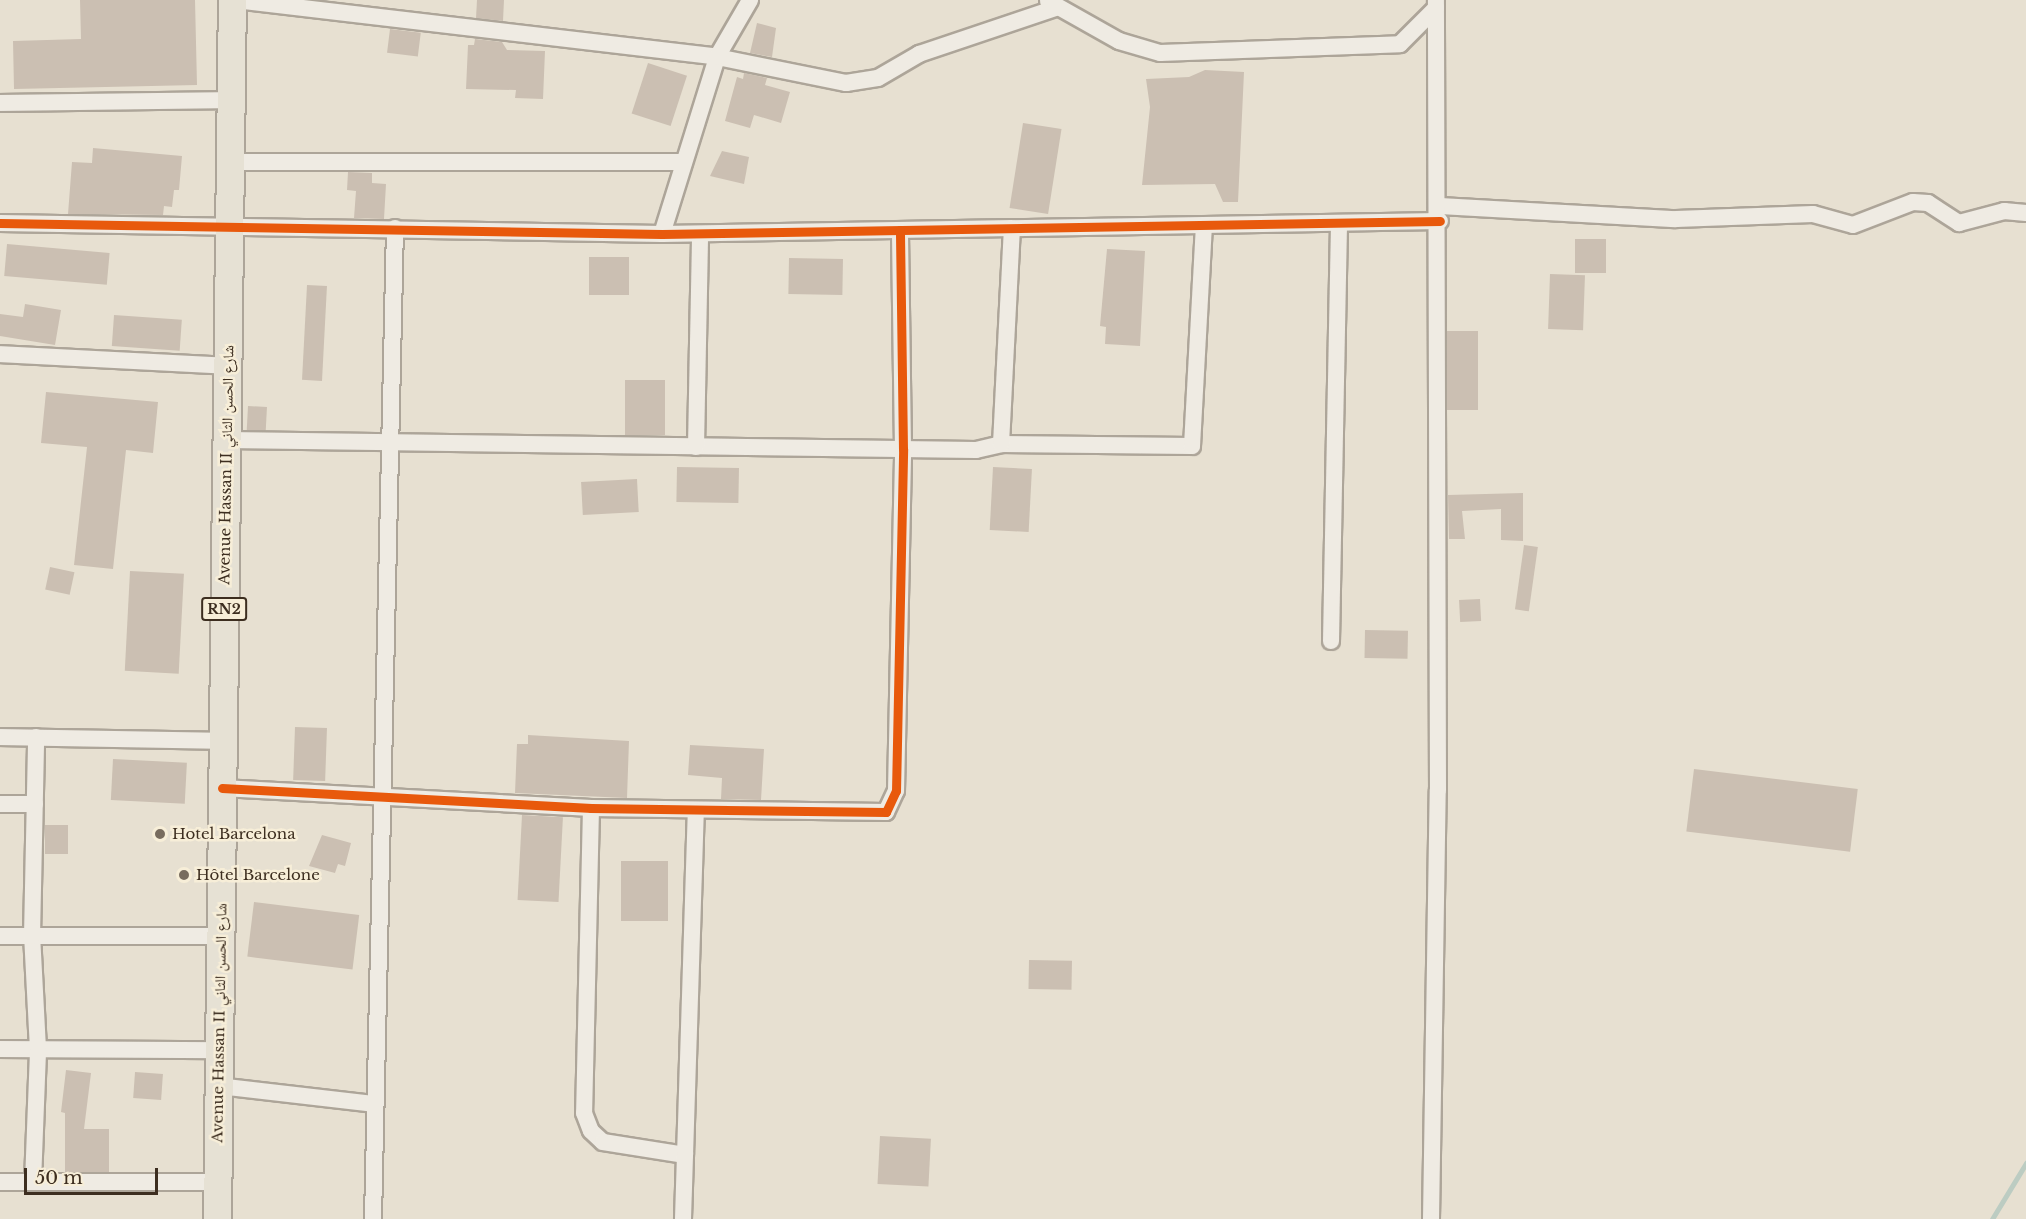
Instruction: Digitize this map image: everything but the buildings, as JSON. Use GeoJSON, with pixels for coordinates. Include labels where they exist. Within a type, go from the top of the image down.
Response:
{"type":"FeatureCollection","features":[{"type":"Feature","properties":{"kind":"main road","name":"Avenue Hassan II شارع الحسن الثاني"},"geometry":{"type":"LineString","coordinates":[[217,1219],[230,100],[234,0]]}},
{"type":"Feature","properties":{"kind":"street"},"geometry":{"type":"LineString","coordinates":[[234,0],[717,57],[846,83],[865,81],[919,54],[1051,4],[1119,41],[1160,53],[1219,54],[1400,44],[1436,4]]}},
{"type":"Feature","properties":{"kind":"street"},"geometry":{"type":"LineString","coordinates":[[662,234],[717,57],[750,0]]}},
{"type":"Feature","properties":{"kind":"street"},"geometry":{"type":"LineString","coordinates":[[1431,1219],[1440,214],[1436,4]]}},
{"type":"Feature","properties":{"kind":"street"},"geometry":{"type":"LineString","coordinates":[[0,103],[230,100]]}},
{"type":"Feature","properties":{"kind":"street"},"geometry":{"type":"LineString","coordinates":[[230,162],[684,162]]}},
{"type":"Feature","properties":{"kind":"street"},"geometry":{"type":"LineString","coordinates":[[0,223],[229,224],[700,234],[1339,223],[1440,214],[1688,219],[1813,214],[1853,225],[1913,202],[1929,203],[1959,223],[2004,211],[2026,213]]}},
{"type":"Feature","properties":{"kind":"street"},"geometry":{"type":"LineString","coordinates":[[1331,641],[1339,223]]}},
{"type":"Feature","properties":{"kind":"street"},"geometry":{"type":"LineString","coordinates":[[226,440],[976,450],[1001,444],[1192,446],[1204,225]]}},
{"type":"Feature","properties":{"kind":"street"},"geometry":{"type":"LineString","coordinates":[[373,1219],[374,1104],[386,797],[388,442],[395,228]]}},
{"type":"Feature","properties":{"kind":"street"},"geometry":{"type":"LineString","coordinates":[[1001,444],[1012,228]]}},
{"type":"Feature","properties":{"kind":"street"},"geometry":{"type":"LineString","coordinates":[[222,788],[591,808],[874,815],[886,812],[893,803],[903,449],[900,230]]}},
{"type":"Feature","properties":{"kind":"street"},"geometry":{"type":"LineString","coordinates":[[696,447],[700,234]]}},
{"type":"Feature","properties":{"kind":"street"},"geometry":{"type":"LineString","coordinates":[[0,354],[228,366]]}},
{"type":"Feature","properties":{"kind":"street"},"geometry":{"type":"LineString","coordinates":[[0,737],[223,741]]}},
{"type":"Feature","properties":{"kind":"street"},"geometry":{"type":"LineString","coordinates":[[33,1182],[38,1049],[32,936],[36,737]]}},
{"type":"Feature","properties":{"kind":"street"},"geometry":{"type":"LineString","coordinates":[[0,804],[35,804]]}},
{"type":"Feature","properties":{"kind":"street"},"geometry":{"type":"LineString","coordinates":[[591,808],[584,1113],[591,1131],[603,1142],[685,1155]]}},
{"type":"Feature","properties":{"kind":"street"},"geometry":{"type":"LineString","coordinates":[[683,1219],[696,811]]}},
{"type":"Feature","properties":{"kind":"street"},"geometry":{"type":"LineString","coordinates":[[0,936],[220,936]]}},
{"type":"Feature","properties":{"kind":"street"},"geometry":{"type":"LineString","coordinates":[[0,1049],[219,1050]]}},
{"type":"Feature","properties":{"kind":"street"},"geometry":{"type":"LineString","coordinates":[[219,1086],[374,1104]]}},
{"type":"Feature","properties":{"kind":"street"},"geometry":{"type":"LineString","coordinates":[[0,1182],[217,1182]]}},
{"type":"Feature","properties":{"kind":"waterway"},"geometry":{"type":"LineString","coordinates":[[1992,1219],[2026,1163]]}},
{"type":"Feature","properties":{"kind":"cycle path"},"geometry":{"type":"LineString","coordinates":[[0,223],[662,234],[1440,221]]}},
{"type":"Feature","properties":{"kind":"cycle path"},"geometry":{"type":"LineString","coordinates":[[222,788],[591,808],[886,812],[896,791],[903,449],[900,230]]}},
{"type":"Feature","properties":{"kind":"place","name":"Hotel Barcelona"},"geometry":{"type":"Point","coordinates":[160,834]}},
{"type":"Feature","properties":{"kind":"place","name":"Hôtel Barcelone"},"geometry":{"type":"Point","coordinates":[184,875]}}]}
